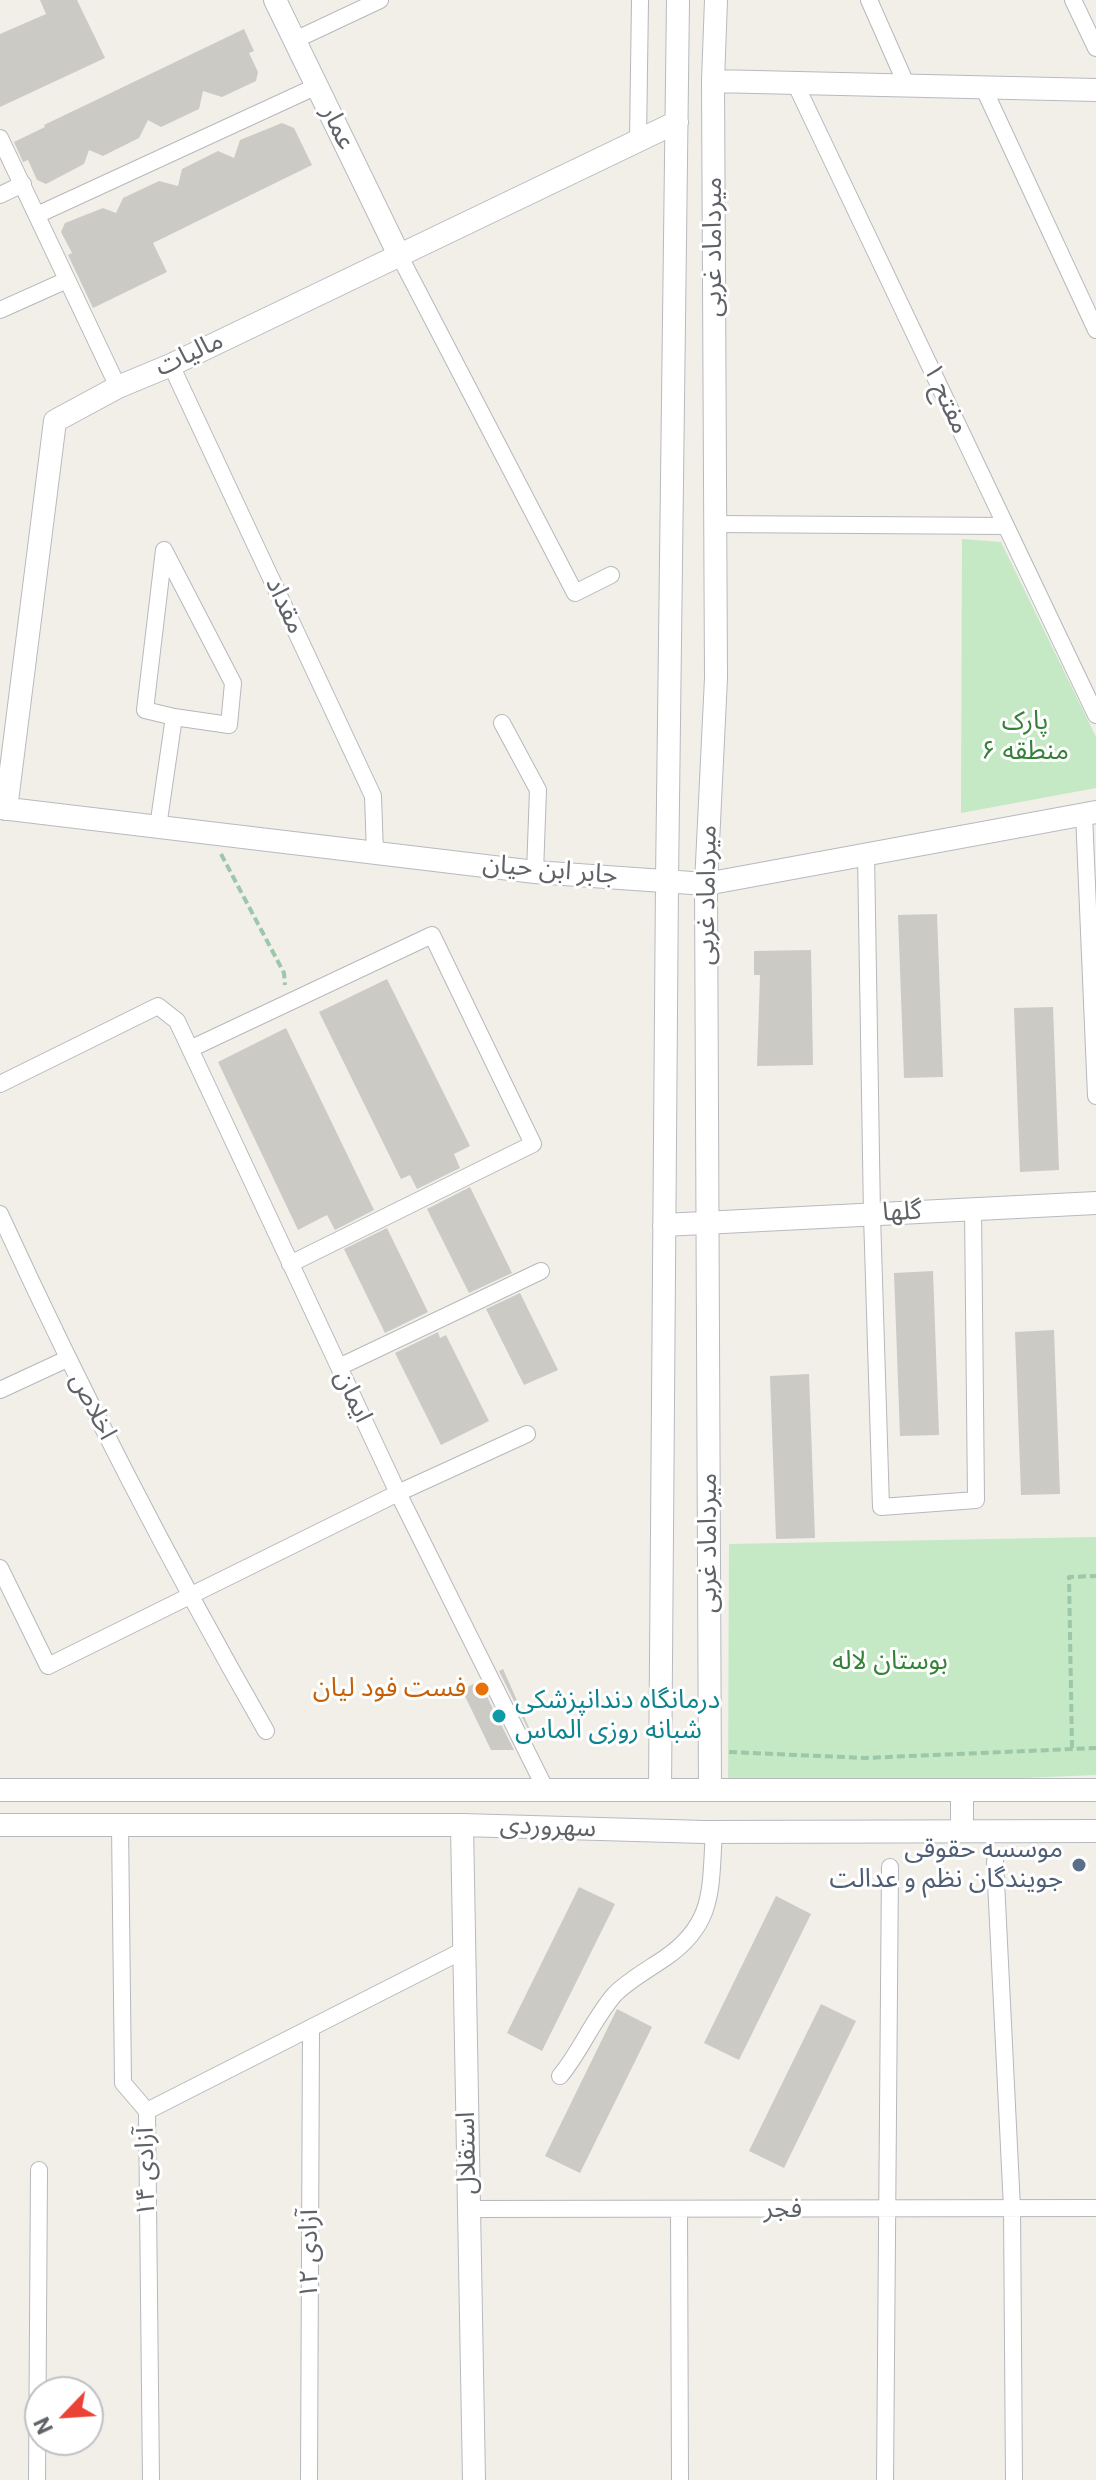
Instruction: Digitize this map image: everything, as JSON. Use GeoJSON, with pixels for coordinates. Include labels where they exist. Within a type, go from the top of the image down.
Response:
{"type":"FeatureCollection","features":[{"type":"Feature","properties":{"kind":"street","name":"عمار"},"geometry":{"type":"LineString","coordinates":[[275,0],[399,255]]}},
{"type":"Feature","properties":{"kind":"street"},"geometry":{"type":"LineString","coordinates":[[295,40],[380,0]]}},
{"type":"Feature","properties":{"kind":"street"},"geometry":{"type":"LineString","coordinates":[[638,140],[640,0]]}},
{"type":"Feature","properties":{"kind":"street","name":"میرداماد غربی"},"geometry":{"type":"LineString","coordinates":[[660,1790],[678,0]]}},
{"type":"Feature","properties":{"kind":"street","name":"میرداماد غربی"},"geometry":{"type":"LineString","coordinates":[[710,1790],[706,884],[716,678],[713,81],[716,0]]}},
{"type":"Feature","properties":{"kind":"street"},"geometry":{"type":"LineString","coordinates":[[869,0],[907,86]]}},
{"type":"Feature","properties":{"kind":"street"},"geometry":{"type":"LineString","coordinates":[[1073,0],[1096,48]]}},
{"type":"Feature","properties":{"kind":"street"},"geometry":{"type":"LineString","coordinates":[[713,81],[1096,90]]}},
{"type":"Feature","properties":{"kind":"street","name":"مفتح ۱"},"geometry":{"type":"LineString","coordinates":[[795,83],[1096,715]]}},
{"type":"Feature","properties":{"kind":"street"},"geometry":{"type":"LineString","coordinates":[[37,215],[317,86]]}},
{"type":"Feature","properties":{"kind":"street"},"geometry":{"type":"LineString","coordinates":[[983,87],[1096,330]]}},
{"type":"Feature","properties":{"kind":"street","name":"مالیات"},"geometry":{"type":"LineString","coordinates":[[3,808],[55,421],[118,387],[171,365],[677,122]]}},
{"type":"Feature","properties":{"kind":"street"},"geometry":{"type":"LineString","coordinates":[[0,138],[118,387]]}},
{"type":"Feature","properties":{"kind":"street"},"geometry":{"type":"LineString","coordinates":[[0,195],[23,184]]}},
{"type":"Feature","properties":{"kind":"street"},"geometry":{"type":"LineString","coordinates":[[399,255],[575,593],[611,575]]}},
{"type":"Feature","properties":{"kind":"street"},"geometry":{"type":"LineString","coordinates":[[0,310],[67,280]]}},
{"type":"Feature","properties":{"kind":"street","name":"مقداد"},"geometry":{"type":"LineString","coordinates":[[171,365],[373,796],[375,853]]}},
{"type":"Feature","properties":{"kind":"street"},"geometry":{"type":"LineString","coordinates":[[715,524],[1006,526]]}},
{"type":"Feature","properties":{"kind":"street"},"geometry":{"type":"LineString","coordinates":[[164,550],[233,683],[229,725],[174,717],[145,710],[164,550]]}},
{"type":"Feature","properties":{"kind":"street"},"geometry":{"type":"LineString","coordinates":[[158,827],[174,717]]}},
{"type":"Feature","properties":{"kind":"street"},"geometry":{"type":"LineString","coordinates":[[502,723],[538,790],[535,872]]}},
{"type":"Feature","properties":{"kind":"street","name":"جابر ابن حیان"},"geometry":{"type":"LineString","coordinates":[[3,808],[535,872],[706,884],[1090,813]]}},
{"type":"Feature","properties":{"kind":"street"},"geometry":{"type":"LineString","coordinates":[[1090,813],[1096,1096]]}},
{"type":"Feature","properties":{"kind":"street"},"geometry":{"type":"LineString","coordinates":[[866,854],[881,1507],[976,1500],[973,1209]]}},
{"type":"Feature","properties":{"kind":"street"},"geometry":{"type":"LineString","coordinates":[[190,1049],[432,935],[533,1144],[290,1264]]}},
{"type":"Feature","properties":{"kind":"street","name":"ایمان"},"geometry":{"type":"LineString","coordinates":[[0,1084],[158,1006],[177,1021],[398,1493],[546,1790]]}},
{"type":"Feature","properties":{"kind":"street","name":"گلها"},"geometry":{"type":"LineString","coordinates":[[664,1225],[1096,1203]]}},
{"type":"Feature","properties":{"kind":"street","name":"اخلاص"},"geometry":{"type":"LineString","coordinates":[[0,1214],[67,1359],[190,1598],[266,1731]]}},
{"type":"Feature","properties":{"kind":"street"},"geometry":{"type":"LineString","coordinates":[[339,1367],[541,1271]]}},
{"type":"Feature","properties":{"kind":"street"},"geometry":{"type":"LineString","coordinates":[[0,1390],[67,1359]]}},
{"type":"Feature","properties":{"kind":"street"},"geometry":{"type":"LineString","coordinates":[[0,1568],[48,1666],[398,1493],[527,1434]]}},
{"type":"Feature","properties":{"kind":"street","name":"سهروردی"},"geometry":{"type":"LineString","coordinates":[[0,1790],[1096,1790]]}},
{"type":"Feature","properties":{"kind":"street"},"geometry":{"type":"LineString","coordinates":[[962,1790],[962,1830]]}},
{"type":"Feature","properties":{"kind":"street","name":"سهروردی"},"geometry":{"type":"LineString","coordinates":[[0,1825],[462,1825],[714,1832],[1096,1831]]}},
{"type":"Feature","properties":{"kind":"street","name":"آزادی ۱۴"},"geometry":{"type":"LineString","coordinates":[[120,1825],[123,2083],[147,2111],[151,2480]]}},
{"type":"Feature","properties":{"kind":"street","name":"استقلال"},"geometry":{"type":"LineString","coordinates":[[462,1825],[474,2480]]}},
{"type":"Feature","properties":{"kind":"street"},"geometry":{"type":"LineString","coordinates":[[560,2076],[602,2010],[618,1991],[680,1948],[700,1924],[709,1904],[714,1832]]}},
{"type":"Feature","properties":{"kind":"street"},"geometry":{"type":"LineString","coordinates":[[995,1861],[1012,2208],[1014,2480]]}},
{"type":"Feature","properties":{"kind":"street"},"geometry":{"type":"LineString","coordinates":[[885,2480],[890,1867]]}},
{"type":"Feature","properties":{"kind":"street"},"geometry":{"type":"LineString","coordinates":[[147,2111],[464,1950]]}},
{"type":"Feature","properties":{"kind":"street","name":"آزادی ۱۲"},"geometry":{"type":"LineString","coordinates":[[309,2480],[311,2028]]}},
{"type":"Feature","properties":{"kind":"street"},"geometry":{"type":"LineString","coordinates":[[37,2480],[39,2170]]}},
{"type":"Feature","properties":{"kind":"street","name":"فجر"},"geometry":{"type":"LineString","coordinates":[[469,2209],[887,2211],[1096,2208]]}},
{"type":"Feature","properties":{"kind":"street"},"geometry":{"type":"LineString","coordinates":[[679,2209],[680,2480]]}},
{"type":"Feature","properties":{"kind":"path"},"geometry":{"type":"LineString","coordinates":[[210,833],[284,973],[285,1003]]}},
{"type":"Feature","properties":{"kind":"path"},"geometry":{"type":"LineString","coordinates":[[1072,1749],[1069,1577],[1096,1576]]}},
{"type":"Feature","properties":{"kind":"path"},"geometry":{"type":"LineString","coordinates":[[721,1752],[865,1758],[1096,1748]]}},
{"type":"Feature","properties":{"kind":"green space","name":"پارک منطقه ۶"},"geometry":{"type":"Polygon","coordinates":[[[962,539],[1001,542],[1096,737],[1096,788],[961,813],[962,539]]]}},
{"type":"Feature","properties":{"kind":"green space","name":"بوستان لاله"},"geometry":{"type":"Polygon","coordinates":[[[1096,1537],[1096,1775],[728,1790],[729,1544],[1096,1537]]]}},
{"type":"Feature","properties":{"kind":"building"},"geometry":{"type":"Polygon","coordinates":[[[40,0],[77,0],[105,58],[0,107],[0,34],[46,14],[40,0]]]}},
{"type":"Feature","properties":{"kind":"building"},"geometry":{"type":"Polygon","coordinates":[[[244,29],[254,51],[249,53],[258,72],[256,81],[222,97],[203,91],[199,109],[161,127],[148,120],[139,138],[103,156],[89,150],[84,164],[46,184],[37,180],[28,160],[23,162],[14,142],[244,29]]]}},
{"type":"Feature","properties":{"kind":"building"},"geometry":{"type":"Polygon","coordinates":[[[282,123],[294,128],[312,165],[153,243],[167,272],[93,308],[68,255],[72,253],[61,232],[65,223],[103,208],[116,213],[123,198],[159,181],[178,186],[182,169],[218,151],[234,158],[240,140],[282,123]]]}},
{"type":"Feature","properties":{"kind":"building"},"geometry":{"type":"Polygon","coordinates":[[[937,914],[943,1077],[904,1078],[898,915],[937,914]]]}},
{"type":"Feature","properties":{"kind":"building"},"geometry":{"type":"Polygon","coordinates":[[[811,950],[813,1065],[757,1066],[760,975],[754,975],[754,951],[811,950]]]}},
{"type":"Feature","properties":{"kind":"building"},"geometry":{"type":"Polygon","coordinates":[[[387,979],[470,1146],[454,1154],[460,1168],[417,1189],[410,1175],[401,1179],[319,1012],[387,979]]]}},
{"type":"Feature","properties":{"kind":"building"},"geometry":{"type":"Polygon","coordinates":[[[1053,1007],[1059,1170],[1020,1172],[1014,1008],[1053,1007]]]}},
{"type":"Feature","properties":{"kind":"building"},"geometry":{"type":"Polygon","coordinates":[[[286,1028],[374,1210],[335,1230],[327,1215],[298,1230],[218,1062],[286,1028]]]}},
{"type":"Feature","properties":{"kind":"building"},"geometry":{"type":"Polygon","coordinates":[[[470,1187],[512,1273],[469,1293],[427,1209],[470,1187]]]}},
{"type":"Feature","properties":{"kind":"building"},"geometry":{"type":"Polygon","coordinates":[[[387,1228],[428,1312],[385,1333],[344,1249],[387,1228]]]}},
{"type":"Feature","properties":{"kind":"building"},"geometry":{"type":"Polygon","coordinates":[[[933,1271],[939,1435],[900,1436],[894,1273],[933,1271]]]}},
{"type":"Feature","properties":{"kind":"building"},"geometry":{"type":"Polygon","coordinates":[[[520,1293],[558,1370],[524,1385],[486,1309],[520,1293]]]}},
{"type":"Feature","properties":{"kind":"building"},"geometry":{"type":"Polygon","coordinates":[[[1054,1330],[1060,1494],[1021,1495],[1015,1332],[1054,1330]]]}},
{"type":"Feature","properties":{"kind":"building"},"geometry":{"type":"Polygon","coordinates":[[[438,1332],[440,1338],[446,1335],[489,1421],[441,1445],[395,1353],[438,1332]]]}},
{"type":"Feature","properties":{"kind":"building"},"geometry":{"type":"Polygon","coordinates":[[[809,1374],[815,1538],[776,1539],[770,1376],[809,1374]]]}},
{"type":"Feature","properties":{"kind":"building"},"geometry":{"type":"Polygon","coordinates":[[[503,1669],[535,1741],[499,1671],[503,1669]]]}},
{"type":"Feature","properties":{"kind":"building"},"geometry":{"type":"Polygon","coordinates":[[[479,1681],[514,1750],[491,1750],[462,1690],[479,1681]]]}},
{"type":"Feature","properties":{"kind":"building"},"geometry":{"type":"Polygon","coordinates":[[[579,1887],[615,1904],[542,2051],[507,2033],[579,1887]]]}},
{"type":"Feature","properties":{"kind":"building"},"geometry":{"type":"Polygon","coordinates":[[[776,1896],[811,1914],[739,2060],[704,2043],[776,1896]]]}},
{"type":"Feature","properties":{"kind":"building"},"geometry":{"type":"Polygon","coordinates":[[[821,2004],[856,2021],[784,2168],[749,2151],[821,2004]]]}},
{"type":"Feature","properties":{"kind":"building"},"geometry":{"type":"Polygon","coordinates":[[[617,2009],[652,2027],[580,2173],[545,2156],[617,2009]]]}},
{"type":"Feature","properties":{"kind":"place","name":"فست فود لیان"},"geometry":{"type":"Point","coordinates":[482,1689]}},
{"type":"Feature","properties":{"kind":"place","name":"درمانگاه دندان‍‍پزشکی شبانه روزی الماس"},"geometry":{"type":"Point","coordinates":[499,1716]}},
{"type":"Feature","properties":{"kind":"place","name":"موسسه حقوقی جویندگان نظم و عدالت"},"geometry":{"type":"Point","coordinates":[1079,1865]}}]}
